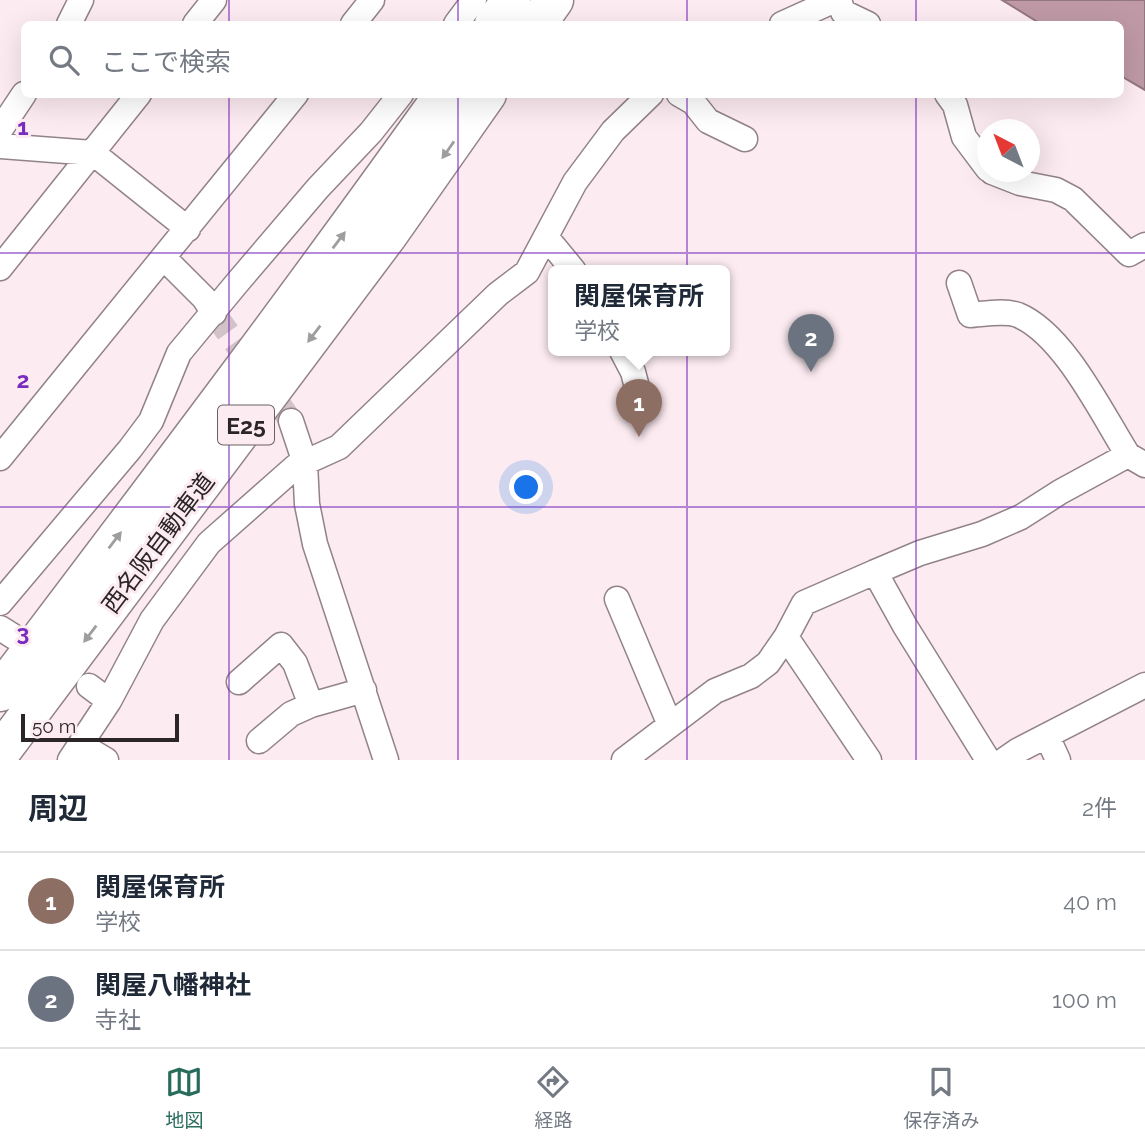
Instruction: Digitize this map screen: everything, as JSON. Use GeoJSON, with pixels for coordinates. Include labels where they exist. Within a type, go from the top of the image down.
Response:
{"type":"FeatureCollection","features":[{"type":"Feature","properties":{"kind":"highway"},"geometry":{"type":"LineString","coordinates":[[496,21],[512,0]]}},
{"type":"Feature","properties":{"kind":"highway"},"geometry":{"type":"LineString","coordinates":[[539,21],[554,0]]}},
{"type":"Feature","properties":{"kind":"highway","name":"西名阪自動車道"},"geometry":{"type":"LineString","coordinates":[[0,692],[359,214],[441,98]]}},
{"type":"Feature","properties":{"kind":"highway","name":"西名阪自動車道"},"geometry":{"type":"LineString","coordinates":[[0,753],[380,246],[485,98]]}},
{"type":"Feature","properties":{"kind":"street"},"geometry":{"type":"LineString","coordinates":[[70,21],[81,0]]}},
{"type":"Feature","properties":{"kind":"street"},"geometry":{"type":"LineString","coordinates":[[197,21],[214,0]]}},
{"type":"Feature","properties":{"kind":"street"},"geometry":{"type":"LineString","coordinates":[[355,21],[372,0]]}},
{"type":"Feature","properties":{"kind":"street"},"geometry":{"type":"LineString","coordinates":[[458,21],[474,0]]}},
{"type":"Feature","properties":{"kind":"street"},"geometry":{"type":"LineString","coordinates":[[789,21],[837,0],[843,12],[862,21]]}},
{"type":"Feature","properties":{"kind":"street"},"geometry":{"type":"LineString","coordinates":[[0,130],[21,98]]}},
{"type":"Feature","properties":{"kind":"street"},"geometry":{"type":"LineString","coordinates":[[0,268],[136,98]]}},
{"type":"Feature","properties":{"kind":"street"},"geometry":{"type":"LineString","coordinates":[[0,458],[293,98]]}},
{"type":"Feature","properties":{"kind":"street"},"geometry":{"type":"LineString","coordinates":[[0,603],[151,421],[180,353],[318,188],[398,98]]}},
{"type":"Feature","properties":{"kind":"street"},"geometry":{"type":"LineString","coordinates":[[106,760],[76,753],[109,701],[152,620],[209,543],[295,467],[339,447],[498,294],[527,272],[576,181],[613,131],[647,98]]}},
{"type":"Feature","properties":{"kind":"street"},"geometry":{"type":"LineString","coordinates":[[685,98],[708,121],[745,139]]}},
{"type":"Feature","properties":{"kind":"street"},"geometry":{"type":"LineString","coordinates":[[950,98],[955,106],[964,137],[977,154]]}},
{"type":"Feature","properties":{"kind":"street"},"geometry":{"type":"LineString","coordinates":[[0,146],[93,153],[188,229]]}},
{"type":"Feature","properties":{"kind":"street"},"geometry":{"type":"LineString","coordinates":[[1018,182],[1056,190],[1073,199],[1129,254],[1145,245]]}},
{"type":"Feature","properties":{"kind":"street"},"geometry":{"type":"LineString","coordinates":[[547,238],[569,265]]}},
{"type":"Feature","properties":{"kind":"street"},"geometry":{"type":"LineString","coordinates":[[164,258],[204,298],[214,313]]}},
{"type":"Feature","properties":{"kind":"street"},"geometry":{"type":"LineString","coordinates":[[624,760],[715,691],[751,676],[768,663],[786,638],[804,603],[920,553],[982,534],[1021,517],[1060,492],[1137,460],[1077,373],[1036,326],[1016,314],[970,315],[959,283]]}},
{"type":"Feature","properties":{"kind":"street"},"geometry":{"type":"LineString","coordinates":[[625,356],[633,372],[638,391]]}},
{"type":"Feature","properties":{"kind":"street"},"geometry":{"type":"LineString","coordinates":[[291,421],[304,463],[307,504],[315,544],[386,760]]}},
{"type":"Feature","properties":{"kind":"street"},"geometry":{"type":"LineString","coordinates":[[875,572],[905,626],[988,760]]}},
{"type":"Feature","properties":{"kind":"street"},"geometry":{"type":"LineString","coordinates":[[617,599],[670,725]]}},
{"type":"Feature","properties":{"kind":"street"},"geometry":{"type":"LineString","coordinates":[[786,638],[870,760]]}},
{"type":"Feature","properties":{"kind":"street"},"geometry":{"type":"LineString","coordinates":[[239,682],[281,645],[295,663],[311,705]]}},
{"type":"Feature","properties":{"kind":"street"},"geometry":{"type":"LineString","coordinates":[[1004,760],[1145,685]]}},
{"type":"Feature","properties":{"kind":"street"},"geometry":{"type":"LineString","coordinates":[[89,686],[109,701]]}},
{"type":"Feature","properties":{"kind":"street"},"geometry":{"type":"LineString","coordinates":[[259,741],[291,714],[311,705],[364,691]]}},
{"type":"Feature","properties":{"kind":"street"},"geometry":{"type":"LineString","coordinates":[[1047,736],[1058,760]]}},
{"type":"Feature","properties":{"kind":"shaded area"},"geometry":{"type":"Polygon","coordinates":[[[1002,0],[1145,0],[1145,90],[1124,78],[1124,21],[1036,21],[1002,0]]]}},
{"type":"Feature","properties":{"kind":"tunnel"},"geometry":{"type":"LineString","coordinates":[[214,313],[291,421]]}},
{"type":"Feature","properties":{"kind":"place","name":"関屋八幡神社"},"geometry":{"type":"Point","coordinates":[811,372]}},
{"type":"Feature","properties":{"kind":"place","name":"関屋保育所"},"geometry":{"type":"Point","coordinates":[639,437]}}]}
